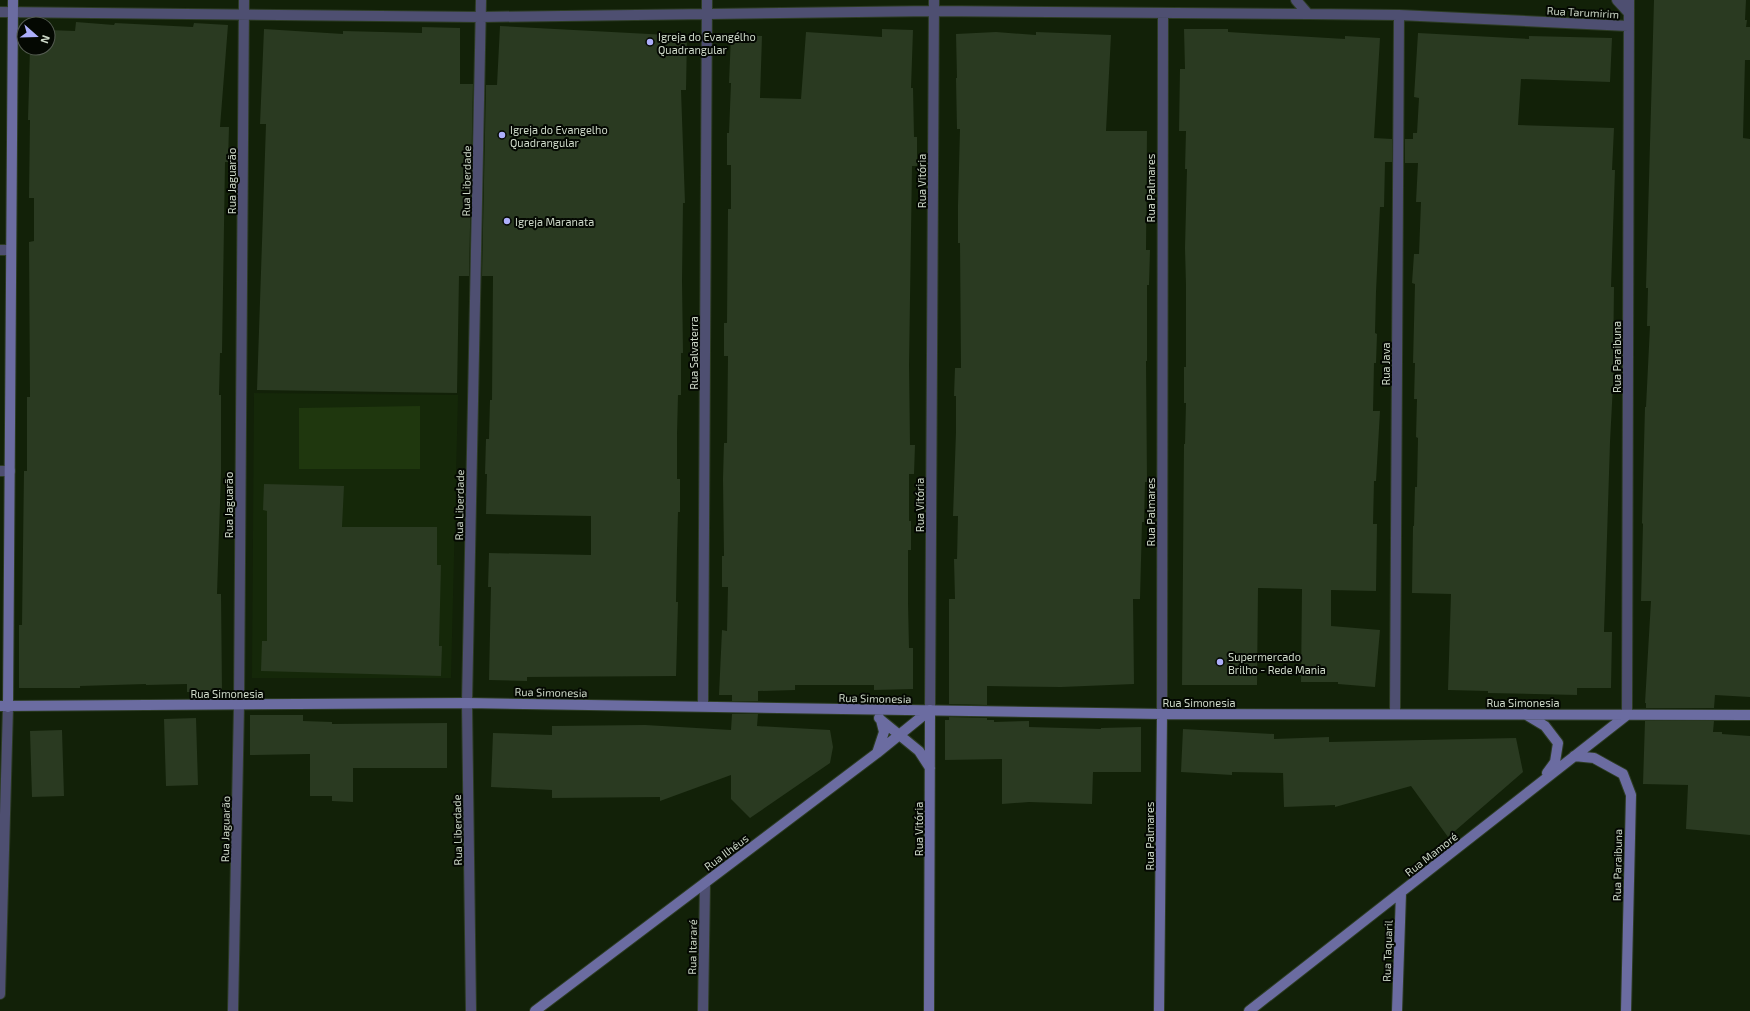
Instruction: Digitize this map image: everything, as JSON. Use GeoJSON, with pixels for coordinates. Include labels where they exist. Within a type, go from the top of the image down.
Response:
{"type":"FeatureCollection","features":[{"type":"Feature","properties":{"kind":"street"},"geometry":{"type":"LineString","coordinates":[[0,994],[4,706],[5,471],[11,250],[13,0]]}},
{"type":"Feature","properties":{"kind":"street","name":"Rua Jaguarão"},"geometry":{"type":"LineString","coordinates":[[233,1011],[239,705],[244,0]]}},
{"type":"Feature","properties":{"kind":"street","name":"Rua Liberdade"},"geometry":{"type":"LineString","coordinates":[[471,1011],[467,703],[481,0]]}},
{"type":"Feature","properties":{"kind":"street","name":"Rua Salvaterra"},"geometry":{"type":"LineString","coordinates":[[704,706],[707,0]]}},
{"type":"Feature","properties":{"kind":"street","name":"Rua Vitória"},"geometry":{"type":"LineString","coordinates":[[929,1011],[934,0]]}},
{"type":"Feature","properties":{"kind":"street"},"geometry":{"type":"LineString","coordinates":[[1296,0],[1308,14]]}},
{"type":"Feature","properties":{"kind":"street"},"geometry":{"type":"LineString","coordinates":[[1617,0],[1628,12]]}},
{"type":"Feature","properties":{"kind":"street","name":"Rua Paraibuna"},"geometry":{"type":"LineString","coordinates":[[1628,715],[1629,0]]}},
{"type":"Feature","properties":{"kind":"street","name":"Rua Tarumirim"},"geometry":{"type":"LineString","coordinates":[[0,12],[481,17],[933,11],[1308,14],[1399,15],[1628,26]]}},
{"type":"Feature","properties":{"kind":"street","name":"Rua Palmares"},"geometry":{"type":"LineString","coordinates":[[1159,1011],[1162,714],[1163,13]]}},
{"type":"Feature","properties":{"kind":"street","name":"Rua Java"},"geometry":{"type":"LineString","coordinates":[[1395,714],[1399,15]]}},
{"type":"Feature","properties":{"kind":"street"},"geometry":{"type":"LineString","coordinates":[[0,250],[11,250]]}},
{"type":"Feature","properties":{"kind":"street","name":"Rua Simonesia"},"geometry":{"type":"LineString","coordinates":[[4,706],[467,703],[1162,714],[1750,715]]}},
{"type":"Feature","properties":{"kind":"street"},"geometry":{"type":"LineString","coordinates":[[863,710],[881,720],[919,751],[931,769]]}},
{"type":"Feature","properties":{"kind":"street","name":"Rua Ilhéus"},"geometry":{"type":"LineString","coordinates":[[534,1011],[901,736],[930,710]]}},
{"type":"Feature","properties":{"kind":"street"},"geometry":{"type":"LineString","coordinates":[[1525,714],[1545,726],[1558,743],[1555,762],[1540,783]]}},
{"type":"Feature","properties":{"kind":"street","name":"Rua Mamoré"},"geometry":{"type":"LineString","coordinates":[[1249,1011],[1628,715]]}},
{"type":"Feature","properties":{"kind":"street"},"geometry":{"type":"LineString","coordinates":[[877,754],[884,732],[881,720]]}},
{"type":"Feature","properties":{"kind":"street","name":"Rua Paraibuna"},"geometry":{"type":"LineString","coordinates":[[1574,756],[1594,758],[1624,774],[1631,795],[1626,1011]]}},
{"type":"Feature","properties":{"kind":"street","name":"Rua Itararé"},"geometry":{"type":"LineString","coordinates":[[703,1011],[705,883]]}},
{"type":"Feature","properties":{"kind":"street","name":"Rua Taquaril"},"geometry":{"type":"LineString","coordinates":[[1397,1011],[1401,893]]}},
{"type":"Feature","properties":{"kind":"shaded area"},"geometry":{"type":"Polygon","coordinates":[[[254,393],[458,395],[451,678],[252,678],[254,393]]]}},
{"type":"Feature","properties":{"kind":"shaded area"},"geometry":{"type":"Polygon","coordinates":[[[420,406],[420,469],[299,469],[299,408],[420,406]]]}},
{"type":"Feature","properties":{"kind":"building"},"geometry":{"type":"Polygon","coordinates":[[[1654,0],[1746,0],[1746,27],[1750,27],[1750,60],[1745,60],[1743,138],[1750,139],[1750,697],[1715,695],[1714,708],[1646,708],[1645,703],[1651,601],[1641,601],[1645,407],[1650,326],[1647,326],[1648,288],[1646,288],[1654,0]]]}},
{"type":"Feature","properties":{"kind":"building"},"geometry":{"type":"Polygon","coordinates":[[[76,22],[114,25],[115,23],[193,27],[194,23],[228,25],[220,127],[229,127],[228,162],[225,162],[222,353],[220,353],[219,395],[221,395],[221,473],[217,594],[221,594],[222,692],[187,692],[187,684],[80,686],[80,688],[19,688],[19,625],[22,625],[24,471],[27,471],[27,397],[30,397],[29,242],[34,241],[34,198],[29,198],[30,120],[28,120],[30,56],[56,56],[56,30],[75,31],[76,22]]]}},
{"type":"Feature","properties":{"kind":"building"},"geometry":{"type":"Polygon","coordinates":[[[500,26],[687,36],[686,90],[681,90],[685,203],[683,203],[683,353],[681,353],[681,395],[678,395],[677,434],[677,479],[680,479],[680,512],[678,512],[677,550],[676,602],[678,602],[676,676],[527,677],[527,681],[489,680],[491,587],[488,587],[489,553],[591,555],[591,516],[486,514],[486,439],[489,439],[490,400],[492,400],[493,276],[482,276],[486,85],[497,85],[500,26]]]}},
{"type":"Feature","properties":{"kind":"building"},"geometry":{"type":"Polygon","coordinates":[[[422,27],[460,28],[460,84],[473,84],[469,276],[459,276],[457,393],[257,390],[266,124],[260,124],[264,29],[343,34],[343,31],[422,33],[422,27]]]}},
{"type":"Feature","properties":{"kind":"building"},"geometry":{"type":"Polygon","coordinates":[[[882,29],[913,30],[911,88],[913,88],[914,137],[917,137],[917,166],[912,166],[909,365],[910,445],[915,445],[914,474],[909,474],[909,521],[911,521],[911,550],[908,550],[908,603],[909,648],[913,648],[913,689],[874,690],[874,685],[795,685],[795,690],[758,691],[758,701],[732,701],[732,695],[719,695],[722,630],[727,631],[728,587],[722,587],[722,556],[724,556],[724,443],[727,443],[728,356],[724,356],[724,323],[727,323],[728,209],[731,209],[731,165],[727,165],[727,133],[729,133],[731,35],[762,36],[760,98],[801,99],[806,32],[882,37],[882,29]]]}},
{"type":"Feature","properties":{"kind":"building"},"geometry":{"type":"Polygon","coordinates":[[[1184,29],[1228,29],[1228,32],[1345,39],[1345,36],[1380,38],[1374,138],[1392,139],[1392,162],[1385,162],[1384,207],[1380,207],[1376,292],[1375,333],[1377,334],[1376,363],[1374,363],[1373,411],[1380,411],[1376,481],[1374,481],[1373,524],[1377,524],[1376,591],[1331,590],[1331,626],[1380,630],[1375,687],[1338,684],[1338,682],[1301,682],[1302,589],[1258,588],[1257,685],[1182,685],[1184,444],[1186,403],[1184,403],[1184,367],[1186,367],[1185,248],[1187,169],[1185,169],[1186,131],[1179,131],[1180,69],[1185,69],[1184,29]]]}},
{"type":"Feature","properties":{"kind":"building"},"geometry":{"type":"Polygon","coordinates":[[[996,32],[1036,35],[1036,32],[1111,35],[1106,131],[1147,131],[1146,250],[1150,250],[1149,285],[1147,285],[1146,361],[1147,482],[1145,482],[1144,522],[1142,522],[1140,599],[1133,599],[1134,684],[1061,687],[987,686],[987,705],[949,704],[949,599],[955,599],[954,559],[957,559],[958,516],[953,516],[956,432],[956,396],[954,396],[955,368],[961,368],[960,243],[958,243],[960,129],[957,129],[956,34],[996,32]]]}},
{"type":"Feature","properties":{"kind":"building"},"geometry":{"type":"Polygon","coordinates":[[[1418,33],[1529,39],[1529,36],[1612,38],[1610,82],[1521,79],[1518,125],[1614,128],[1612,170],[1615,170],[1611,287],[1614,287],[1614,365],[1604,632],[1612,632],[1611,688],[1577,688],[1577,695],[1488,693],[1488,691],[1448,690],[1451,594],[1412,593],[1413,526],[1415,487],[1417,487],[1418,438],[1416,437],[1417,399],[1414,399],[1415,363],[1413,363],[1415,284],[1412,283],[1414,254],[1419,254],[1421,202],[1416,202],[1418,163],[1405,163],[1405,139],[1413,139],[1413,133],[1417,133],[1419,98],[1414,97],[1418,33]]]}},
{"type":"Feature","properties":{"kind":"building"},"geometry":{"type":"Polygon","coordinates":[[[264,484],[344,486],[342,527],[437,527],[437,565],[441,565],[439,646],[442,646],[441,676],[261,671],[262,641],[267,641],[267,511],[263,510],[264,484]]]}},
{"type":"Feature","properties":{"kind":"building"},"geometry":{"type":"Polygon","coordinates":[[[732,714],[758,714],[757,726],[830,730],[833,747],[830,763],[750,818],[731,799],[731,775],[660,801],[660,797],[552,798],[552,790],[491,787],[493,733],[552,735],[552,726],[645,725],[731,730],[732,714]]]}},
{"type":"Feature","properties":{"kind":"building"},"geometry":{"type":"Polygon","coordinates":[[[250,715],[303,715],[303,721],[332,722],[332,724],[447,723],[447,768],[353,768],[353,802],[332,801],[332,796],[310,796],[310,754],[250,755],[250,715]]]}},
{"type":"Feature","properties":{"kind":"building"},"geometry":{"type":"Polygon","coordinates":[[[949,717],[987,718],[987,720],[994,720],[994,722],[1029,721],[1029,727],[1101,729],[1141,727],[1141,772],[1093,772],[1092,804],[1029,802],[1002,804],[1002,759],[945,760],[945,720],[949,720],[949,717]]]}},
{"type":"Feature","properties":{"kind":"building"},"geometry":{"type":"Polygon","coordinates":[[[196,718],[198,785],[166,786],[164,719],[196,718]]]}},
{"type":"Feature","properties":{"kind":"building"},"geometry":{"type":"Polygon","coordinates":[[[1645,721],[1714,721],[1713,732],[1750,736],[1750,835],[1686,829],[1688,785],[1643,784],[1645,721]]]}},
{"type":"Feature","properties":{"kind":"building"},"geometry":{"type":"Polygon","coordinates":[[[1183,729],[1274,734],[1274,739],[1329,737],[1329,742],[1516,738],[1523,772],[1448,837],[1411,786],[1335,807],[1335,805],[1284,807],[1283,773],[1232,772],[1232,775],[1181,772],[1183,729]]]}},
{"type":"Feature","properties":{"kind":"building"},"geometry":{"type":"Polygon","coordinates":[[[62,730],[64,796],[32,797],[30,731],[62,730]]]}},
{"type":"Feature","properties":{"kind":"place","name":"Igreja do Evangélho Quadrangular"},"geometry":{"type":"Point","coordinates":[650,42]}},
{"type":"Feature","properties":{"kind":"place","name":"Igreja do Evangelho Quadrangular"},"geometry":{"type":"Point","coordinates":[502,135]}},
{"type":"Feature","properties":{"kind":"place","name":"Igreja Maranata"},"geometry":{"type":"Point","coordinates":[507,221]}},
{"type":"Feature","properties":{"kind":"place","name":"Supermercado Brilho - Rede Mania"},"geometry":{"type":"Point","coordinates":[1220,662]}}]}
